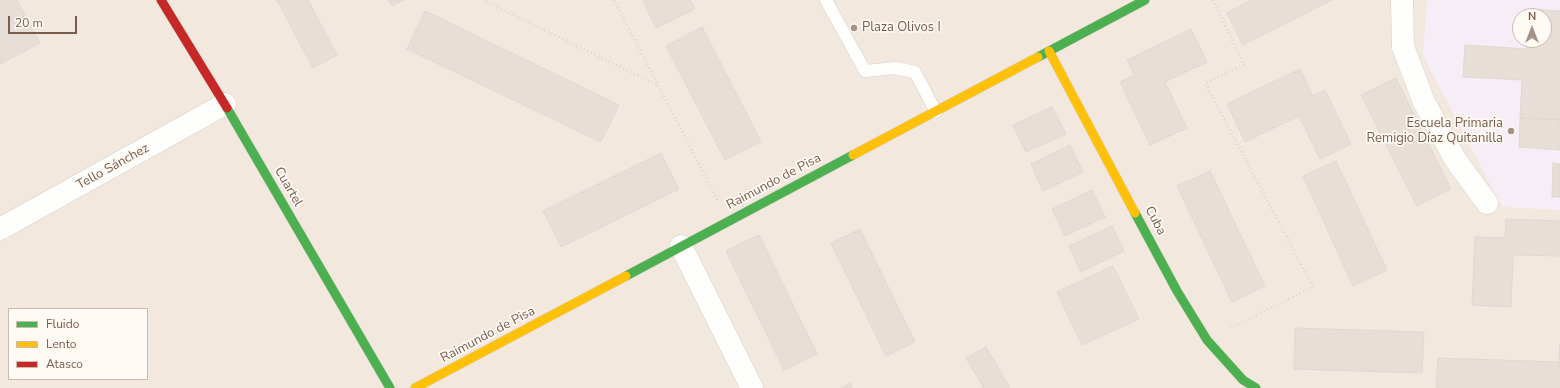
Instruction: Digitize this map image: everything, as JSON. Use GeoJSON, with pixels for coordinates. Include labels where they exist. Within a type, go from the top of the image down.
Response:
{"type":"FeatureCollection","features":[{"type":"Feature","properties":{"kind":"street","name":"Cuartel"},"geometry":{"type":"LineString","coordinates":[[161,0],[225,104],[390,388]]}},
{"type":"Feature","properties":{"kind":"street","name":"Raimundo de Pisa"},"geometry":{"type":"LineString","coordinates":[[415,388],[1145,0]]}},
{"type":"Feature","properties":{"kind":"street"},"geometry":{"type":"LineString","coordinates":[[1402,0],[1404,47],[1424,102],[1455,160],[1487,203]]}},
{"type":"Feature","properties":{"kind":"street","name":"Cuba"},"geometry":{"type":"LineString","coordinates":[[1049,51],[1177,291],[1207,340],[1241,384],[1256,388]]}},
{"type":"Feature","properties":{"kind":"street","name":"Tello Sánchez"},"geometry":{"type":"LineString","coordinates":[[0,229],[225,104]]}},
{"type":"Feature","properties":{"kind":"street"},"geometry":{"type":"LineString","coordinates":[[681,246],[752,388]]}},
{"type":"Feature","properties":{"kind":"lane"},"geometry":{"type":"LineString","coordinates":[[826,0],[865,70],[895,68],[915,72],[936,112]]}},
{"type":"Feature","properties":{"kind":"path"},"geometry":{"type":"LineString","coordinates":[[483,0],[658,85]]}},
{"type":"Feature","properties":{"kind":"path"},"geometry":{"type":"LineString","coordinates":[[614,0],[728,221]]}},
{"type":"Feature","properties":{"kind":"path"},"geometry":{"type":"LineString","coordinates":[[1207,340],[1313,287],[1205,83],[1244,65],[1213,0]]}},
{"type":"Feature","properties":{"kind":"shaded area"},"geometry":{"type":"Polygon","coordinates":[[[0,0],[1560,0],[1560,388],[0,388],[0,0]]]}},
{"type":"Feature","properties":{"kind":"shaded area","name":"Escuela Primaria Remigio Díaz Quitanilla"},"geometry":{"type":"Polygon","coordinates":[[[1427,0],[1560,0],[1560,210],[1502,207],[1423,55],[1427,0]]]}},
{"type":"Feature","properties":{"kind":"building"},"geometry":{"type":"Polygon","coordinates":[[[0,0],[17,0],[40,43],[0,64],[0,0]]]}},
{"type":"Feature","properties":{"kind":"building"},"geometry":{"type":"Polygon","coordinates":[[[277,0],[308,0],[337,55],[313,68],[277,0]]]}},
{"type":"Feature","properties":{"kind":"building"},"geometry":{"type":"Polygon","coordinates":[[[389,0],[404,0],[392,6],[389,0]]]}},
{"type":"Feature","properties":{"kind":"building"},"geometry":{"type":"Polygon","coordinates":[[[643,0],[690,0],[695,9],[656,28],[643,0]]]}},
{"type":"Feature","properties":{"kind":"building"},"geometry":{"type":"Polygon","coordinates":[[[1252,0],[1332,0],[1243,45],[1227,13],[1252,0]]]}},
{"type":"Feature","properties":{"kind":"building"},"geometry":{"type":"Polygon","coordinates":[[[1552,10],[1560,11],[1560,120],[1520,118],[1522,80],[1463,77],[1465,45],[1527,49],[1552,48],[1552,10]]]}},
{"type":"Feature","properties":{"kind":"building"},"geometry":{"type":"Polygon","coordinates":[[[425,11],[619,105],[601,142],[407,49],[425,11]]]}},
{"type":"Feature","properties":{"kind":"building"},"geometry":{"type":"Polygon","coordinates":[[[702,27],[761,142],[725,160],[666,46],[702,27]]]}},
{"type":"Feature","properties":{"kind":"building"},"geometry":{"type":"Polygon","coordinates":[[[1191,29],[1207,62],[1165,82],[1187,128],[1150,145],[1120,82],[1134,75],[1127,60],[1191,29]]]}},
{"type":"Feature","properties":{"kind":"building"},"geometry":{"type":"Polygon","coordinates":[[[1300,69],[1313,96],[1325,90],[1351,144],[1320,159],[1299,116],[1245,142],[1227,104],[1300,69]]]}},
{"type":"Feature","properties":{"kind":"building"},"geometry":{"type":"Polygon","coordinates":[[[1396,78],[1451,189],[1417,206],[1361,95],[1396,78]]]}},
{"type":"Feature","properties":{"kind":"building"},"geometry":{"type":"Polygon","coordinates":[[[1052,107],[1066,134],[1026,152],[1013,125],[1052,107]]]}},
{"type":"Feature","properties":{"kind":"building"},"geometry":{"type":"Polygon","coordinates":[[[1520,118],[1560,120],[1560,150],[1519,147],[1520,118]]]}},
{"type":"Feature","properties":{"kind":"building"},"geometry":{"type":"Polygon","coordinates":[[[1070,145],[1083,172],[1043,191],[1031,164],[1070,145]]]}},
{"type":"Feature","properties":{"kind":"building"},"geometry":{"type":"Polygon","coordinates":[[[661,153],[679,189],[561,247],[543,211],[661,153]]]}},
{"type":"Feature","properties":{"kind":"building"},"geometry":{"type":"Polygon","coordinates":[[[1336,161],[1387,270],[1353,286],[1303,176],[1336,161]]]}},
{"type":"Feature","properties":{"kind":"building"},"geometry":{"type":"Polygon","coordinates":[[[1553,163],[1560,164],[1560,197],[1552,197],[1553,163]]]}},
{"type":"Feature","properties":{"kind":"building"},"geometry":{"type":"Polygon","coordinates":[[[1210,171],[1265,286],[1232,302],[1177,186],[1210,171]]]}},
{"type":"Feature","properties":{"kind":"building"},"geometry":{"type":"Polygon","coordinates":[[[1092,190],[1105,217],[1065,236],[1052,209],[1092,190]]]}},
{"type":"Feature","properties":{"kind":"building"},"geometry":{"type":"Polygon","coordinates":[[[1506,219],[1560,221],[1560,256],[1513,255],[1511,307],[1472,305],[1475,237],[1505,238],[1506,219]]]}},
{"type":"Feature","properties":{"kind":"building"},"geometry":{"type":"Polygon","coordinates":[[[1112,226],[1124,251],[1081,272],[1069,246],[1112,226]]]}},
{"type":"Feature","properties":{"kind":"building"},"geometry":{"type":"Polygon","coordinates":[[[860,229],[915,342],[886,356],[831,243],[860,229]]]}},
{"type":"Feature","properties":{"kind":"building"},"geometry":{"type":"Polygon","coordinates":[[[759,235],[817,354],[784,370],[726,251],[759,235]]]}},
{"type":"Feature","properties":{"kind":"building"},"geometry":{"type":"Polygon","coordinates":[[[1113,266],[1139,319],[1082,345],[1057,292],[1113,266]]]}},
{"type":"Feature","properties":{"kind":"building"},"geometry":{"type":"Polygon","coordinates":[[[1295,328],[1424,332],[1422,373],[1294,369],[1295,328]]]}},
{"type":"Feature","properties":{"kind":"building"},"geometry":{"type":"Polygon","coordinates":[[[1560,345],[1560,388],[1436,388],[1438,358],[1559,362],[1560,345]]]}},
{"type":"Feature","properties":{"kind":"building"},"geometry":{"type":"Polygon","coordinates":[[[986,347],[1010,388],[984,388],[966,358],[986,347]]]}},
{"type":"Feature","properties":{"kind":"building"},"geometry":{"type":"Polygon","coordinates":[[[850,383],[852,388],[841,388],[850,383]]]}},
{"type":"Feature","properties":{"kind":"traffic: fast"},"geometry":{"type":"LineString","coordinates":[[1038,57],[1145,0]]}},
{"type":"Feature","properties":{"kind":"traffic: fast"},"geometry":{"type":"LineString","coordinates":[[227,108],[390,388]]}},
{"type":"Feature","properties":{"kind":"traffic: fast"},"geometry":{"type":"LineString","coordinates":[[626,276],[853,155]]}},
{"type":"Feature","properties":{"kind":"traffic: fast"},"geometry":{"type":"LineString","coordinates":[[1135,213],[1177,291],[1207,340],[1243,380],[1256,388]]}},
{"type":"Feature","properties":{"kind":"traffic: slow"},"geometry":{"type":"LineString","coordinates":[[1049,51],[1135,213]]}},
{"type":"Feature","properties":{"kind":"traffic: slow"},"geometry":{"type":"LineString","coordinates":[[853,155],[1038,57]]}},
{"type":"Feature","properties":{"kind":"traffic: slow"},"geometry":{"type":"LineString","coordinates":[[415,388],[626,276]]}},
{"type":"Feature","properties":{"kind":"traffic: jam"},"geometry":{"type":"LineString","coordinates":[[161,0],[227,108]]}},
{"type":"Feature","properties":{"kind":"place","name":"Plaza Olivos I"},"geometry":{"type":"Point","coordinates":[854,28]}},
{"type":"Feature","properties":{"kind":"place","name":"Escuela Primaria Remigio Díaz Quitanilla"},"geometry":{"type":"Point","coordinates":[1511,131]}}]}
